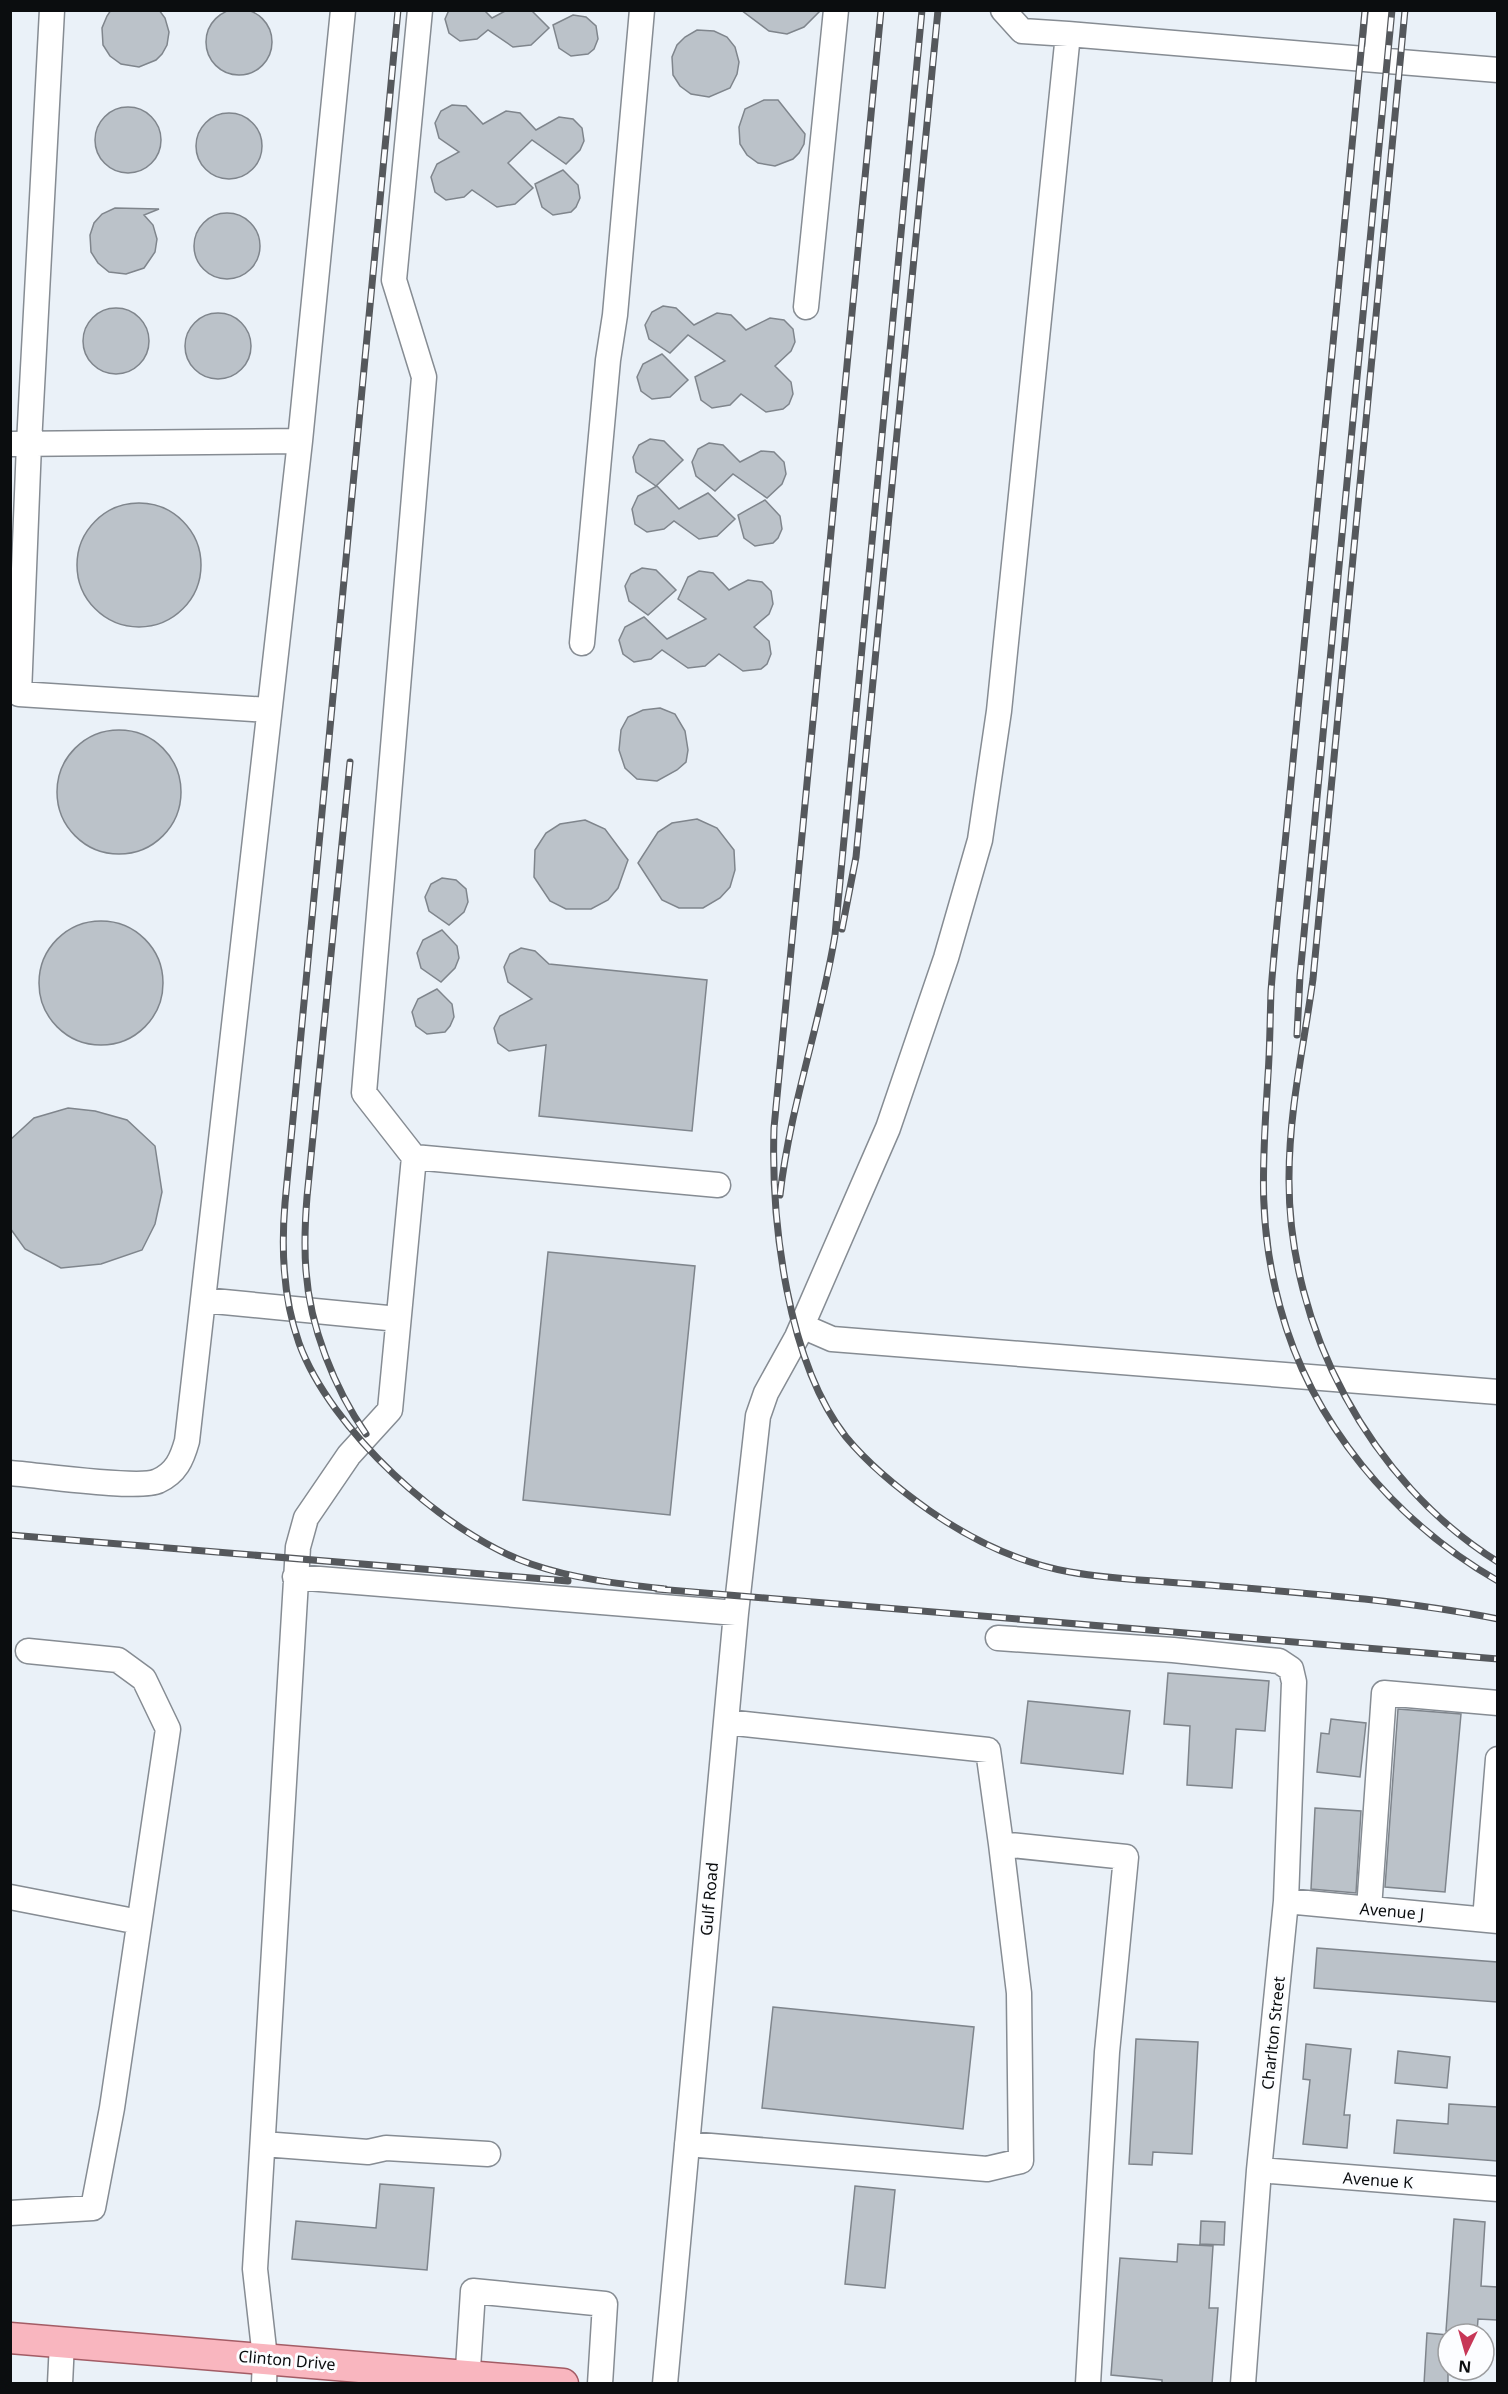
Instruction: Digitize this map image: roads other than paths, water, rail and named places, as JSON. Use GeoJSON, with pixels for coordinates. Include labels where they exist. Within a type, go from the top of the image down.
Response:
{"type":"FeatureCollection","features":[{"type":"Feature","properties":{"kind":"main road","name":"Clinton Drive"},"geometry":{"type":"LineString","coordinates":[[10,2338],[62,2342],[265,2371],[563,2384]]}},
{"type":"Feature","properties":{"kind":"street"},"geometry":{"type":"LineString","coordinates":[[52,10],[20,444],[19,694],[269,711]]}},
{"type":"Feature","properties":{"kind":"street"},"geometry":{"type":"LineString","coordinates":[[10,1473],[135,1485],[156,1482],[172,1473],[182,1457],[187,1441],[300,441],[343,10]]}},
{"type":"Feature","properties":{"kind":"street"},"geometry":{"type":"LineString","coordinates":[[265,2371],[255,2269],[298,1547],[306,1518],[349,1455],[390,1410],[414,1157],[364,1093],[424,377],[394,280],[420,10]]}},
{"type":"Feature","properties":{"kind":"street"},"geometry":{"type":"LineString","coordinates":[[582,643],[608,360],[615,315],[642,10]]}},
{"type":"Feature","properties":{"kind":"street"},"geometry":{"type":"LineString","coordinates":[[806,308],[836,10]]}},
{"type":"Feature","properties":{"kind":"street"},"geometry":{"type":"LineString","coordinates":[[1003,10],[1022,31],[1497,70]]}},
{"type":"Feature","properties":{"kind":"street"},"geometry":{"type":"LineString","coordinates":[[1376,60],[1381,10]]}},
{"type":"Feature","properties":{"kind":"street","name":"Gulf Road"},"geometry":{"type":"LineString","coordinates":[[665,2384],[736,1613],[758,1416],[766,1393],[802,1326],[888,1128],[946,958],[980,840],[999,711],[1068,34]]}},
{"type":"Feature","properties":{"kind":"street"},"geometry":{"type":"LineString","coordinates":[[20,444],[300,441]]}},
{"type":"Feature","properties":{"kind":"street"},"geometry":{"type":"LineString","coordinates":[[414,1157],[718,1185]]}},
{"type":"Feature","properties":{"kind":"street"},"geometry":{"type":"LineString","coordinates":[[203,1300],[398,1319]]}},
{"type":"Feature","properties":{"kind":"street"},"geometry":{"type":"LineString","coordinates":[[802,1326],[832,1339],[1497,1392]]}},
{"type":"Feature","properties":{"kind":"street"},"geometry":{"type":"LineString","coordinates":[[295,1576],[736,1613]]}},
{"type":"Feature","properties":{"kind":"street","name":"Charlton Street"},"geometry":{"type":"LineString","coordinates":[[998,1638],[1173,1650],[1279,1661],[1291,1669],[1294,1682],[1286,1901],[1259,2170],[1243,2384]]}},
{"type":"Feature","properties":{"kind":"street"},"geometry":{"type":"LineString","coordinates":[[10,2213],[93,2208],[112,2108],[168,1729],[144,1679],[118,1660],[28,1651]]}},
{"type":"Feature","properties":{"kind":"street"},"geometry":{"type":"LineString","coordinates":[[1369,1909],[1384,1693],[1497,1703]]}},
{"type":"Feature","properties":{"kind":"street"},"geometry":{"type":"LineString","coordinates":[[687,2144],[987,2169],[1021,2161],[1019,1993],[988,1750],[726,1722]]}},
{"type":"Feature","properties":{"kind":"street"},"geometry":{"type":"LineString","coordinates":[[1491,1921],[1497,1759]]}},
{"type":"Feature","properties":{"kind":"street"},"geometry":{"type":"LineString","coordinates":[[1000,1844],[1126,1857],[1107,2052],[1088,2384]]}},
{"type":"Feature","properties":{"kind":"street"},"geometry":{"type":"LineString","coordinates":[[10,1897],[139,1922]]}},
{"type":"Feature","properties":{"kind":"street","name":"Avenue J"},"geometry":{"type":"LineString","coordinates":[[1286,1901],[1491,1921]]}},
{"type":"Feature","properties":{"kind":"street"},"geometry":{"type":"LineString","coordinates":[[263,2144],[368,2152],[386,2148],[488,2154]]}},
{"type":"Feature","properties":{"kind":"street","name":"Avenue K"},"geometry":{"type":"LineString","coordinates":[[1259,2170],[1497,2189]]}},
{"type":"Feature","properties":{"kind":"street"},"geometry":{"type":"LineString","coordinates":[[467,2379],[473,2291],[605,2304],[600,2384]]}},
{"type":"Feature","properties":{"kind":"street"},"geometry":{"type":"LineString","coordinates":[[60,2384],[62,2342]]}},
{"type":"Feature","properties":{"kind":"railway"},"geometry":{"type":"LineString","coordinates":[[398,10],[285,1203],[283,1256],[286,1291],[299,1343],[314,1376],[336,1410],[363,1443],[394,1475],[428,1504],[462,1529],[497,1549],[531,1564],[580,1577],[665,1589]]}},
{"type":"Feature","properties":{"kind":"railway"},"geometry":{"type":"LineString","coordinates":[[881,10],[774,1128],[776,1205],[780,1247],[796,1331],[809,1370],[826,1406],[846,1437],[875,1468],[946,1522],[979,1541],[1033,1563],[1087,1575],[1353,1598],[1498,1619]]}},
{"type":"Feature","properties":{"kind":"railway"},"geometry":{"type":"LineString","coordinates":[[780,1195],[791,1129],[835,935],[922,10]]}},
{"type":"Feature","properties":{"kind":"railway"},"geometry":{"type":"LineString","coordinates":[[842,929],[856,857],[938,10]]}},
{"type":"Feature","properties":{"kind":"railway"},"geometry":{"type":"LineString","coordinates":[[1365,10],[1273,966],[1264,1164],[1265,1219],[1273,1276],[1294,1350],[1335,1429],[1392,1499],[1425,1530],[1460,1557],[1498,1581]]}},
{"type":"Feature","properties":{"kind":"railway"},"geometry":{"type":"LineString","coordinates":[[1297,1035],[1300,976],[1392,10]]}},
{"type":"Feature","properties":{"kind":"railway"},"geometry":{"type":"LineString","coordinates":[[1405,10],[1313,979],[1291,1128],[1289,1178],[1292,1234],[1303,1290],[1321,1344],[1345,1396],[1375,1445],[1411,1489],[1452,1529],[1498,1562]]}},
{"type":"Feature","properties":{"kind":"railway"},"geometry":{"type":"LineString","coordinates":[[350,762],[307,1197],[305,1252],[308,1292],[318,1335],[334,1377],[366,1434]]}},
{"type":"Feature","properties":{"kind":"railway"},"geometry":{"type":"LineString","coordinates":[[10,1535],[568,1581]]}},
{"type":"Feature","properties":{"kind":"railway"},"geometry":{"type":"LineString","coordinates":[[657,1589],[1498,1659]]}}]}
